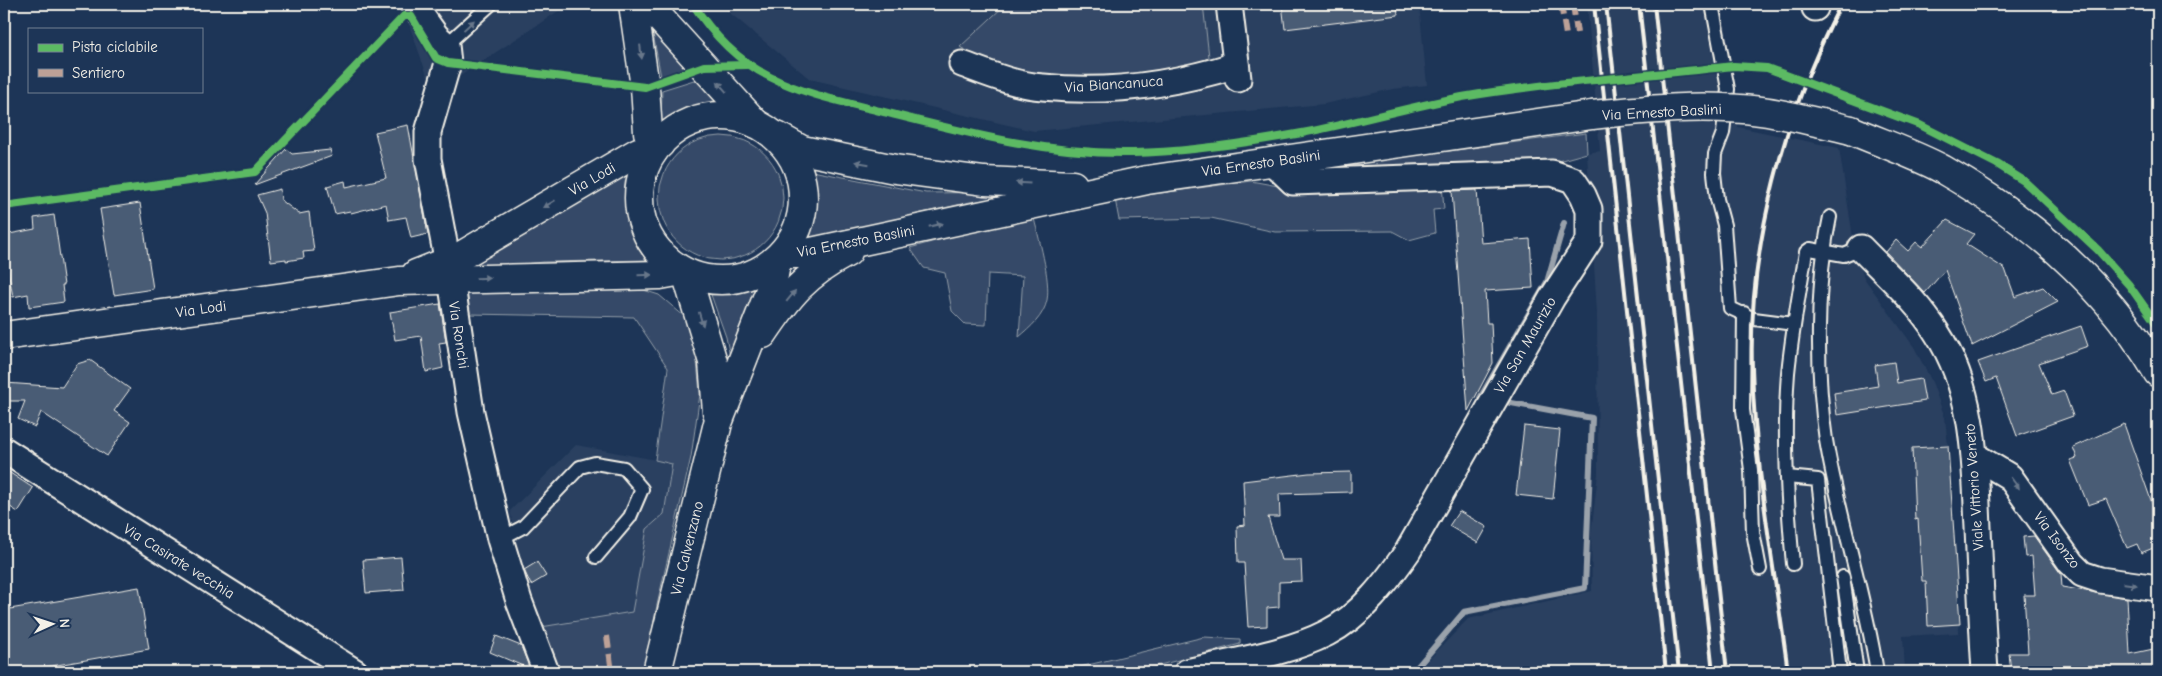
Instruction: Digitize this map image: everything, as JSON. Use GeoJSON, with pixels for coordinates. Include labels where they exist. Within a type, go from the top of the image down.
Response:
{"type":"FeatureCollection","features":[{"type":"Feature","properties":{"kind":"main road"},"geometry":{"type":"LineString","coordinates":[[633,4],[645,86],[648,132],[656,148]]}},
{"type":"Feature","properties":{"kind":"main road"},"geometry":{"type":"LineString","coordinates":[[647,4],[762,127],[779,140],[795,162],[803,189],[802,210],[797,231],[779,257],[761,270],[743,278],[724,281],[704,279],[684,272],[672,264],[654,246],[648,236],[640,212],[639,199],[642,175],[656,148],[680,127],[704,118],[730,116],[762,127]]}},
{"type":"Feature","properties":{"kind":"main road","name":"Via Ernesto Baslini"},"geometry":{"type":"LineString","coordinates":[[779,257],[872,240],[1107,187],[1271,161],[1592,115],[1651,109],[1710,107],[1761,111],[1851,130],[1941,169],[2036,231],[2100,292],[2141,344],[2158,373]]}},
{"type":"Feature","properties":{"kind":"main road","name":"Via Ernesto Baslini"},"geometry":{"type":"LineString","coordinates":[[762,127],[802,150],[837,159],[984,181],[1107,187]]}},
{"type":"Feature","properties":{"kind":"main road","name":"Via Lodi"},"geometry":{"type":"LineString","coordinates":[[449,270],[638,152],[656,148]]}},
{"type":"Feature","properties":{"kind":"main road"},"geometry":{"type":"LineString","coordinates":[[734,379],[776,315],[798,287],[821,266],[872,240]]}},
{"type":"Feature","properties":{"kind":"main road","name":"Via Calvenzano"},"geometry":{"type":"LineString","coordinates":[[657,672],[718,423],[772,285],[779,257]]}},
{"type":"Feature","properties":{"kind":"main road","name":"Via Lodi"},"geometry":{"type":"LineString","coordinates":[[4,336],[399,281],[449,270],[660,275],[684,272]]}},
{"type":"Feature","properties":{"kind":"main road","name":"Via Calvenzano"},"geometry":{"type":"LineString","coordinates":[[684,272],[713,362],[718,423]]}},
{"type":"Feature","properties":{"kind":"street"},"geometry":{"type":"LineString","coordinates":[[413,4],[436,36],[446,45]]}},
{"type":"Feature","properties":{"kind":"street","name":"Via Biancanuca"},"geometry":{"type":"LineString","coordinates":[[962,64],[1002,79],[1034,86],[1088,89],[1146,85],[1208,74],[1237,72],[1229,4]]}},
{"type":"Feature","properties":{"kind":"street","name":"Via Ronchi"},"geometry":{"type":"LineString","coordinates":[[446,45],[448,63],[428,132],[428,159],[449,270],[471,412],[500,539],[519,600],[546,672]]}},
{"type":"Feature","properties":{"kind":"street","name":"Via San Maurizio"},"geometry":{"type":"LineString","coordinates":[[1187,672],[1312,640],[1329,632],[1357,610],[1380,587],[1408,551],[1552,298],[1589,241],[1589,209],[1583,195],[1573,180],[1552,173],[1362,178],[1294,182],[1271,161]]}},
{"type":"Feature","properties":{"kind":"street","name":"Viale Vittorio Veneto"},"geometry":{"type":"LineString","coordinates":[[1861,248],[1913,302],[1937,332],[1956,369],[1968,411],[1975,456],[1985,672]]}},
{"type":"Feature","properties":{"kind":"street","name":"Via Casirate vecchia"},"geometry":{"type":"LineString","coordinates":[[4,450],[354,672]]}},
{"type":"Feature","properties":{"kind":"street","name":"Via Isonzo"},"geometry":{"type":"LineString","coordinates":[[1975,456],[2010,477],[2071,563],[2082,574],[2100,580],[2158,588]]}},
{"type":"Feature","properties":{"kind":"lane"},"geometry":{"type":"LineString","coordinates":[[446,45],[491,4]]}},
{"type":"Feature","properties":{"kind":"lane"},"geometry":{"type":"LineString","coordinates":[[1712,4],[1728,89],[1723,133],[1715,154],[1717,199],[1724,225],[1730,308],[1754,319],[1794,324]]}},
{"type":"Feature","properties":{"kind":"lane"},"geometry":{"type":"LineString","coordinates":[[1830,217],[1823,251],[1820,322],[1826,439],[1877,672]]}},
{"type":"Feature","properties":{"kind":"lane"},"geometry":{"type":"LineString","coordinates":[[1793,564],[1787,477],[1786,403],[1794,324],[1806,252],[1810,249],[1844,254],[1861,248]]}},
{"type":"Feature","properties":{"kind":"lane"},"geometry":{"type":"LineString","coordinates":[[1744,313],[1743,410],[1751,470],[1753,532],[1760,569]]}},
{"type":"Feature","properties":{"kind":"lane"},"geometry":{"type":"LineString","coordinates":[[500,539],[523,527],[580,467],[595,463],[624,468],[642,488],[630,517],[596,557]]}},
{"type":"Feature","properties":{"kind":"lane"},"geometry":{"type":"LineString","coordinates":[[1787,477],[1818,480],[1840,672]]}},
{"type":"Feature","properties":{"kind":"lane"},"geometry":{"type":"LineString","coordinates":[[1857,672],[1844,580],[1858,581]]}},
{"type":"Feature","properties":{"kind":"shaded area"},"geometry":{"type":"Polygon","coordinates":[[[402,4],[569,4],[454,80],[428,78],[402,4]]]}},
{"type":"Feature","properties":{"kind":"shaded area"},"geometry":{"type":"Polygon","coordinates":[[[719,4],[1419,4],[1427,85],[1393,89],[1324,104],[1034,131],[810,79],[719,4]]]}},
{"type":"Feature","properties":{"kind":"shaded area"},"geometry":{"type":"Polygon","coordinates":[[[1006,4],[1203,4],[1209,57],[1201,62],[1140,76],[1069,81],[995,67],[960,47],[1006,4]]]}},
{"type":"Feature","properties":{"kind":"shaded area"},"geometry":{"type":"Polygon","coordinates":[[[1587,4],[1722,4],[1737,101],[1738,127],[1839,148],[1855,250],[1864,278],[1914,347],[1932,382],[1945,418],[1960,624],[1958,633],[1903,636],[1905,672],[1417,672],[1468,619],[1592,591],[1591,534],[1598,474],[1597,313],[1587,153],[1600,151],[1587,4]]]}},
{"type":"Feature","properties":{"kind":"shaded area"},"geometry":{"type":"Polygon","coordinates":[[[652,28],[689,67],[661,77],[652,28]]]}},
{"type":"Feature","properties":{"kind":"shaded area"},"geometry":{"type":"Polygon","coordinates":[[[697,79],[717,99],[716,106],[693,109],[664,124],[661,122],[662,90],[697,79]]]}},
{"type":"Feature","properties":{"kind":"shaded area"},"geometry":{"type":"Polygon","coordinates":[[[1586,133],[1587,153],[1551,163],[1442,184],[1444,209],[1433,210],[1435,233],[1409,240],[1392,231],[1275,232],[1211,218],[1119,220],[1115,199],[1251,181],[1294,189],[1304,170],[1586,133]]]}},
{"type":"Feature","properties":{"kind":"shaded area"},"geometry":{"type":"Polygon","coordinates":[[[721,136],[745,141],[756,146],[765,154],[773,163],[778,174],[783,198],[778,222],[773,233],[765,242],[756,250],[745,255],[721,260],[697,255],[686,250],[677,242],[669,233],[664,222],[659,198],[664,174],[669,163],[677,154],[686,146],[697,141],[721,136]]]}},
{"type":"Feature","properties":{"kind":"shaded area"},"geometry":{"type":"Polygon","coordinates":[[[629,171],[632,176],[630,211],[637,235],[650,260],[544,262],[465,270],[463,265],[629,171]]]}},
{"type":"Feature","properties":{"kind":"shaded area"},"geometry":{"type":"Polygon","coordinates":[[[812,171],[926,193],[1020,192],[1020,195],[970,202],[805,240],[814,211],[812,171]]]}},
{"type":"Feature","properties":{"kind":"shaded area"},"geometry":{"type":"Polygon","coordinates":[[[1033,214],[1043,257],[1048,291],[1047,300],[1040,316],[1019,337],[1023,276],[988,274],[986,325],[965,324],[952,311],[945,273],[924,268],[910,248],[1033,214]]]}},
{"type":"Feature","properties":{"kind":"shaded area"},"geometry":{"type":"Polygon","coordinates":[[[764,283],[730,357],[726,337],[710,292],[747,288],[764,283]]]}},
{"type":"Feature","properties":{"kind":"shaded area"},"geometry":{"type":"Polygon","coordinates":[[[634,287],[659,295],[685,317],[696,351],[700,394],[691,457],[657,605],[644,672],[556,672],[541,627],[632,612],[647,529],[664,514],[672,464],[655,460],[668,368],[634,317],[468,314],[463,292],[634,287]]]}},
{"type":"Feature","properties":{"kind":"shaded area"},"geometry":{"type":"Polygon","coordinates":[[[576,445],[672,463],[664,514],[647,529],[632,612],[541,627],[521,568],[510,511],[576,445]]]}},
{"type":"Feature","properties":{"kind":"shaded area"},"geometry":{"type":"Polygon","coordinates":[[[1204,637],[1240,639],[1240,644],[1133,672],[1059,672],[1204,637]]]}},
{"type":"Feature","properties":{"kind":"building"},"geometry":{"type":"Polygon","coordinates":[[[1282,4],[1397,4],[1398,15],[1285,29],[1282,4]]]}},
{"type":"Feature","properties":{"kind":"building"},"geometry":{"type":"Polygon","coordinates":[[[408,125],[428,234],[411,238],[406,217],[389,220],[386,204],[351,213],[350,211],[335,214],[327,186],[345,181],[346,187],[386,178],[375,132],[408,125]]]}},
{"type":"Feature","properties":{"kind":"building"},"geometry":{"type":"Polygon","coordinates":[[[286,149],[292,154],[330,150],[332,156],[254,185],[286,149]]]}},
{"type":"Feature","properties":{"kind":"building"},"geometry":{"type":"Polygon","coordinates":[[[280,189],[281,200],[299,214],[309,212],[314,251],[303,252],[304,258],[271,261],[265,213],[257,195],[280,189]]]}},
{"type":"Feature","properties":{"kind":"building"},"geometry":{"type":"Polygon","coordinates":[[[1477,190],[1481,243],[1530,239],[1533,288],[1485,291],[1487,323],[1491,323],[1493,363],[1468,411],[1452,191],[1477,190]]]}},
{"type":"Feature","properties":{"kind":"building"},"geometry":{"type":"Polygon","coordinates":[[[140,203],[153,289],[114,295],[100,209],[140,203]]]}},
{"type":"Feature","properties":{"kind":"building"},"geometry":{"type":"Polygon","coordinates":[[[54,215],[64,285],[62,285],[64,302],[29,307],[28,294],[13,297],[8,270],[4,271],[4,235],[35,229],[34,218],[54,215]]]}},
{"type":"Feature","properties":{"kind":"building"},"geometry":{"type":"Polygon","coordinates":[[[1947,220],[1974,234],[1966,244],[2005,269],[2015,297],[2043,287],[2058,302],[1972,346],[1945,270],[1925,293],[1886,252],[1896,240],[1908,251],[1916,242],[1922,247],[1947,220]]]}},
{"type":"Feature","properties":{"kind":"building"},"geometry":{"type":"Polygon","coordinates":[[[440,304],[446,342],[439,343],[443,368],[426,372],[421,336],[395,340],[390,312],[440,304]]]}},
{"type":"Feature","properties":{"kind":"building"},"geometry":{"type":"Polygon","coordinates":[[[2081,326],[2088,346],[2039,363],[2052,395],[2064,391],[2073,416],[2017,436],[1996,378],[1986,382],[1978,362],[2081,326]]]}},
{"type":"Feature","properties":{"kind":"building"},"geometry":{"type":"Polygon","coordinates":[[[90,360],[130,389],[114,411],[130,422],[107,456],[41,412],[35,427],[18,419],[25,401],[4,401],[5,383],[62,387],[77,364],[90,360]]]}},
{"type":"Feature","properties":{"kind":"building"},"geometry":{"type":"Polygon","coordinates":[[[1894,362],[1897,383],[1921,379],[1925,401],[1837,415],[1834,393],[1878,386],[1875,365],[1894,362]]]}},
{"type":"Feature","properties":{"kind":"building"},"geometry":{"type":"Polygon","coordinates":[[[2124,424],[2158,520],[2158,546],[2141,553],[2137,544],[2127,548],[2106,499],[2088,505],[2070,460],[2077,458],[2073,447],[2124,424]]]}},
{"type":"Feature","properties":{"kind":"building"},"geometry":{"type":"Polygon","coordinates":[[[1524,426],[1560,430],[1553,499],[1516,495],[1524,426]]]}},
{"type":"Feature","properties":{"kind":"building"},"geometry":{"type":"Polygon","coordinates":[[[1948,446],[1960,624],[1928,626],[1926,581],[1922,581],[1918,519],[1915,520],[1912,448],[1948,446]]]}},
{"type":"Feature","properties":{"kind":"building"},"geometry":{"type":"Polygon","coordinates":[[[4,469],[33,488],[18,512],[4,503],[4,469]]]}},
{"type":"Feature","properties":{"kind":"building"},"geometry":{"type":"Polygon","coordinates":[[[1351,472],[1351,492],[1279,494],[1280,517],[1268,517],[1281,560],[1301,560],[1302,581],[1279,582],[1279,607],[1267,608],[1267,626],[1248,627],[1244,563],[1238,563],[1237,526],[1245,525],[1243,481],[1309,473],[1351,472]]]}},
{"type":"Feature","properties":{"kind":"building"},"geometry":{"type":"Polygon","coordinates":[[[1459,511],[1487,527],[1478,543],[1449,526],[1459,511]]]}},
{"type":"Feature","properties":{"kind":"building"},"geometry":{"type":"Polygon","coordinates":[[[2034,536],[2061,574],[2062,587],[2127,598],[2130,654],[2158,648],[2158,672],[2011,672],[2009,653],[2028,653],[2024,595],[2035,595],[2032,556],[2025,557],[2023,537],[2034,536]]]}},
{"type":"Feature","properties":{"kind":"building"},"geometry":{"type":"Polygon","coordinates":[[[401,557],[404,590],[366,593],[363,560],[401,557]]]}},
{"type":"Feature","properties":{"kind":"building"},"geometry":{"type":"Polygon","coordinates":[[[537,562],[546,576],[531,585],[524,570],[537,562]]]}},
{"type":"Feature","properties":{"kind":"building"},"geometry":{"type":"Polygon","coordinates":[[[139,587],[149,649],[17,672],[4,672],[4,610],[139,587]]]}},
{"type":"Feature","properties":{"kind":"building"},"geometry":{"type":"Polygon","coordinates":[[[496,636],[521,646],[530,669],[490,652],[496,636]]]}},
{"type":"Feature","properties":{"kind":"waterway"},"geometry":{"type":"LineString","coordinates":[[1482,398],[1480,398],[1547,282],[1564,223]]}},
{"type":"Feature","properties":{"kind":"waterway"},"geometry":{"type":"LineString","coordinates":[[1413,672],[1464,612],[1585,588],[1592,418],[1506,402]]}},
{"type":"Feature","properties":{"kind":"railway"},"geometry":{"type":"LineString","coordinates":[[1594,4],[1666,672]]}},
{"type":"Feature","properties":{"kind":"railway"},"geometry":{"type":"LineString","coordinates":[[1606,4],[1679,672]]}},
{"type":"Feature","properties":{"kind":"railway"},"geometry":{"type":"LineString","coordinates":[[1639,4],[1713,672]]}},
{"type":"Feature","properties":{"kind":"railway"},"geometry":{"type":"LineString","coordinates":[[1654,4],[1727,672]]}},
{"type":"Feature","properties":{"kind":"railway"},"geometry":{"type":"LineString","coordinates":[[1788,672],[1757,444],[1752,368],[1752,322],[1756,275],[1774,181],[1787,135],[1803,90],[1841,4]]}},
{"type":"Feature","properties":{"kind":"marked path"},"geometry":{"type":"LineString","coordinates":[[1561,4],[1566,35]]}},
{"type":"Feature","properties":{"kind":"marked path"},"geometry":{"type":"LineString","coordinates":[[1573,4],[1577,33]]}},
{"type":"Feature","properties":{"kind":"marked path"},"geometry":{"type":"LineString","coordinates":[[607,636],[612,672]]}},
{"type":"Feature","properties":{"kind":"cycle path"},"geometry":{"type":"LineString","coordinates":[[693,4],[712,30],[731,50],[752,66],[774,79],[797,89],[850,104],[1006,141],[1101,153],[1175,151],[1281,137],[1422,105],[1529,87],[1734,66],[1767,68],[1920,125],[1997,164],[2024,181],[2098,250],[2129,285],[2158,326]]}},
{"type":"Feature","properties":{"kind":"cycle path"},"geometry":{"type":"LineString","coordinates":[[4,206],[255,172],[404,16],[411,16],[436,58],[448,63],[645,87],[704,66],[747,65]]}}]}
